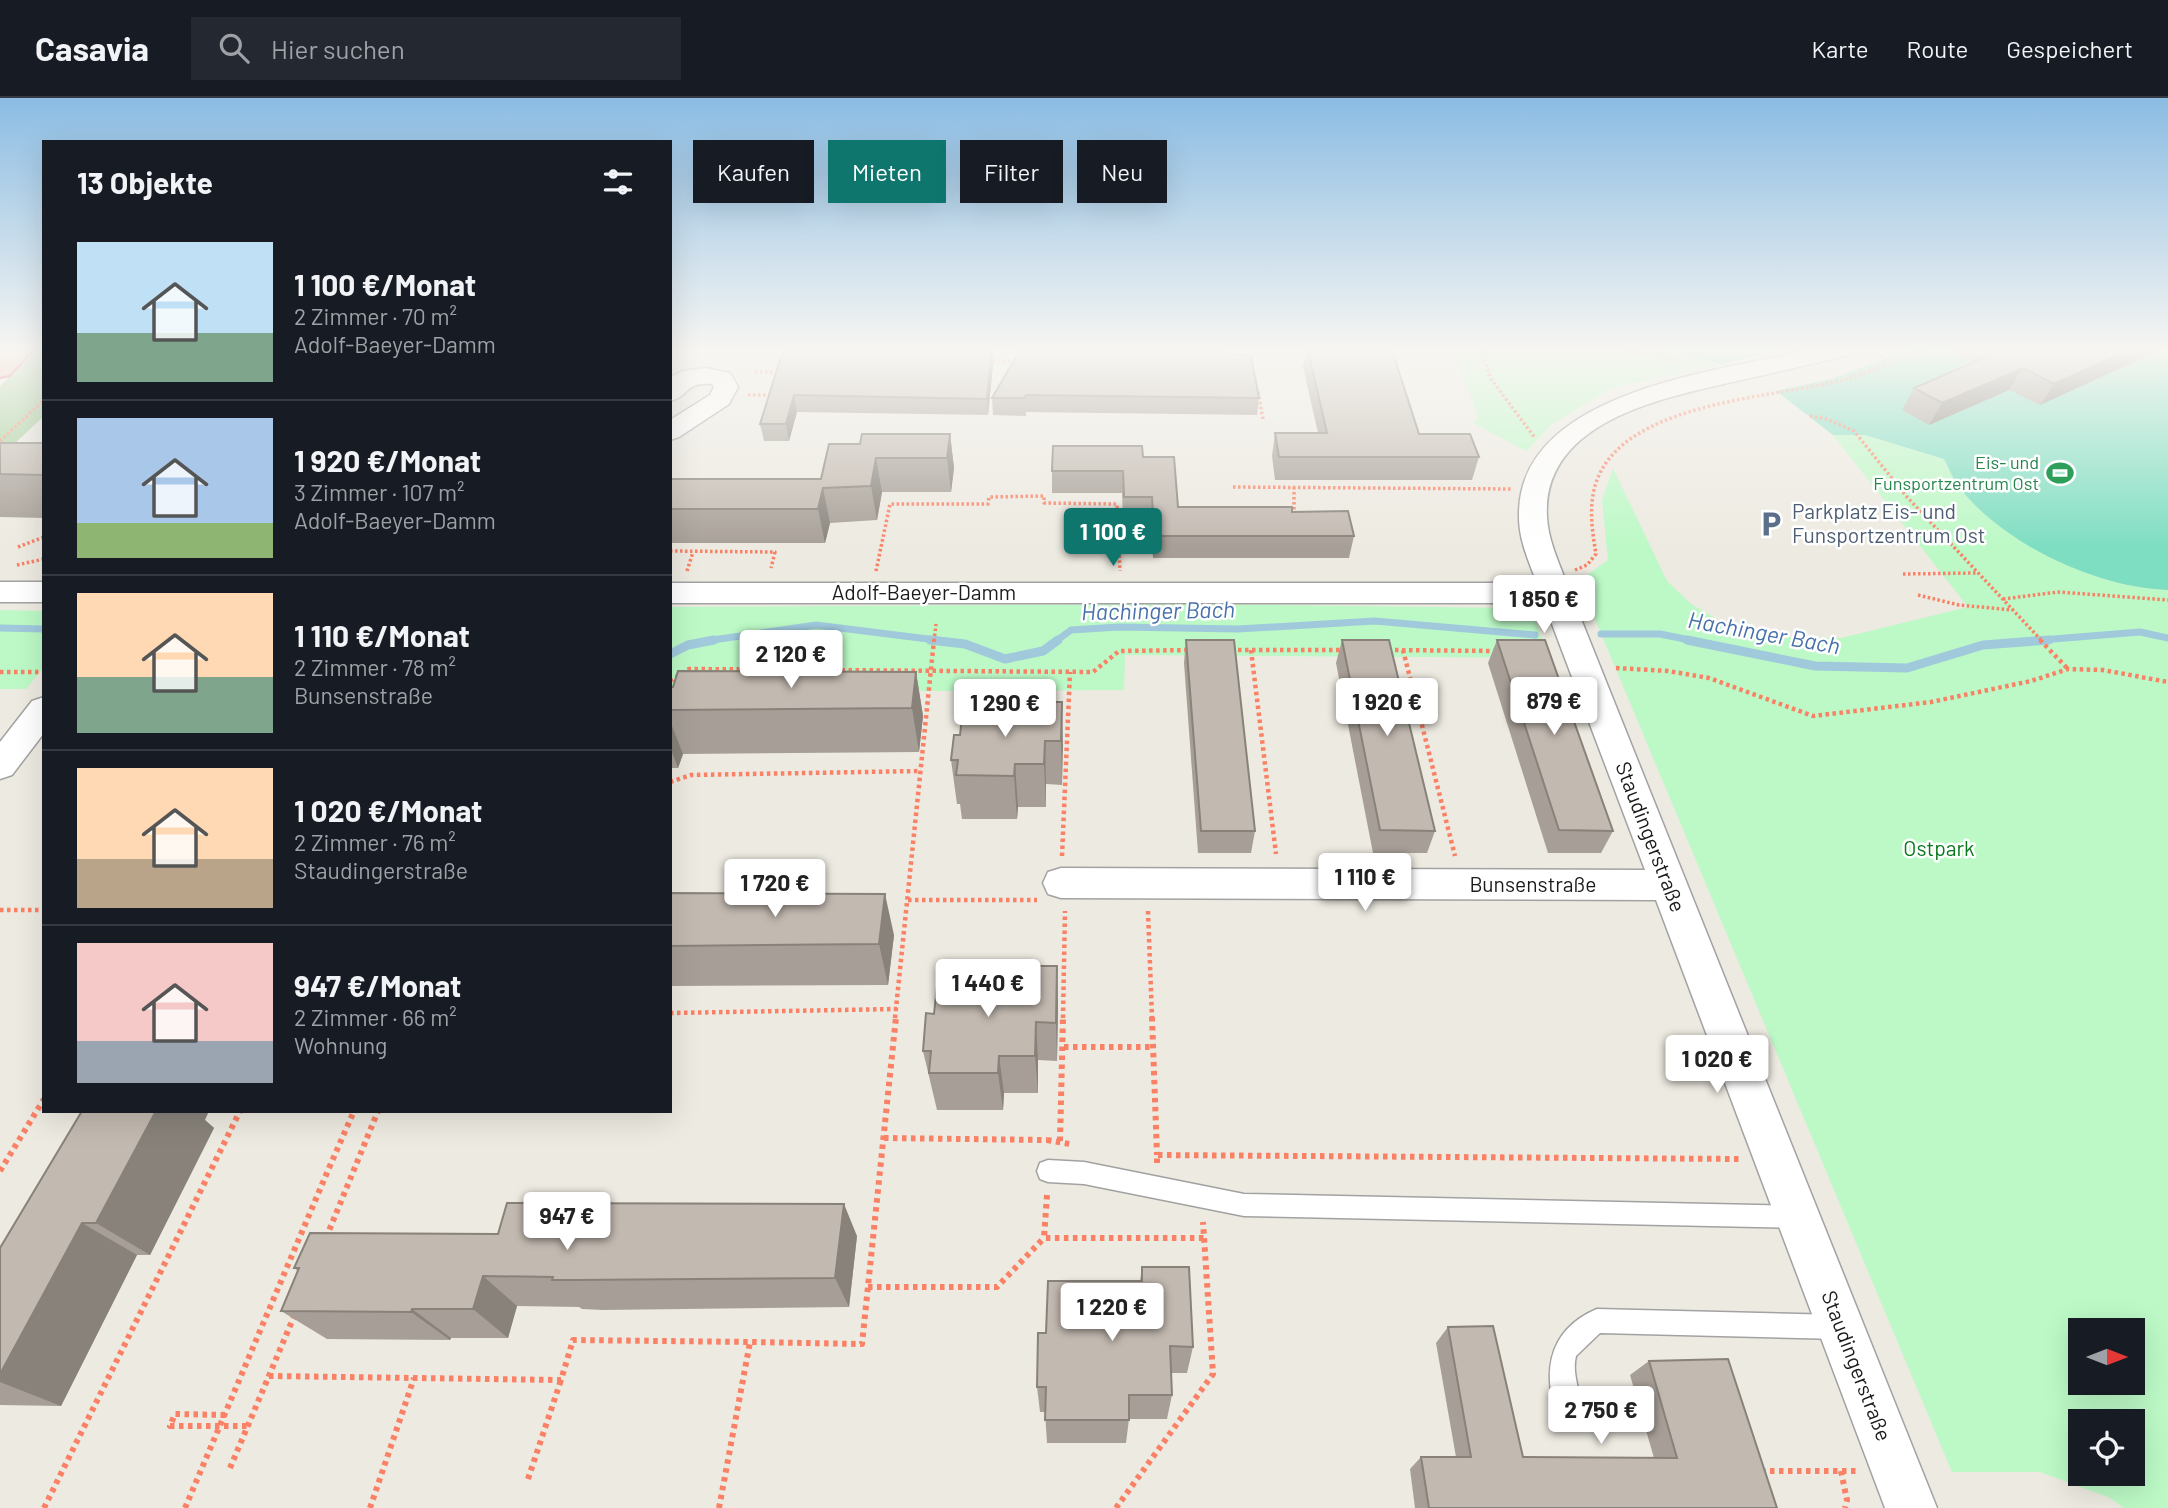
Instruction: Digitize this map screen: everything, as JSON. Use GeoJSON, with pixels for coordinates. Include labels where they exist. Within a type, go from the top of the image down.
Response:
{"type":"FeatureCollection","features":[{"type":"Feature","properties":{"kind":"street"},"geometry":{"type":"LineString","coordinates":[[672,431],[695,416]]}},
{"type":"Feature","properties":{"kind":"street","name":"Staudingerstraße"},"geometry":{"type":"LineString","coordinates":[[1598,416],[1582,426],[1558,449],[1542,473],[1532,510],[1535,530],[1581,659],[1911,1508]]}},
{"type":"Feature","properties":{"kind":"street","name":"Adolf-Baeyer-Damm"},"geometry":{"type":"LineString","coordinates":[[672,593],[1122,593],[1552,583]]}},
{"type":"Feature","properties":{"kind":"street"},"geometry":{"type":"LineString","coordinates":[[0,592],[42,592]]}},
{"type":"Feature","properties":{"kind":"street"},"geometry":{"type":"LineString","coordinates":[[0,766],[42,712]]}},
{"type":"Feature","properties":{"kind":"street","name":"Bunsenstraße"},"geometry":{"type":"LineString","coordinates":[[1054,891],[1280,884],[1669,885]]}},
{"type":"Feature","properties":{"kind":"lane"},"geometry":{"type":"LineString","coordinates":[[1048,1171],[1084,1172],[1244,1205],[1798,1217]]}},
{"type":"Feature","properties":{"kind":"lane"},"geometry":{"type":"LineString","coordinates":[[1570,1417],[1560,1360],[1574,1335],[1597,1321],[1841,1327]]}},
{"type":"Feature","properties":{"kind":"path"},"geometry":{"type":"LineString","coordinates":[[0,441],[27,416]]}},
{"type":"Feature","properties":{"kind":"path"},"geometry":{"type":"LineString","coordinates":[[1517,416],[1537,440],[1558,449]]}},
{"type":"Feature","properties":{"kind":"path"},"geometry":{"type":"LineString","coordinates":[[1552,583],[1587,565],[1595,554],[1591,503],[1594,485],[1612,455],[1633,438],[1685,416]]}},
{"type":"Feature","properties":{"kind":"path"},"geometry":{"type":"LineString","coordinates":[[1810,416],[1827,419],[1854,431],[1906,497],[2068,669]]}},
{"type":"Feature","properties":{"kind":"path"},"geometry":{"type":"LineString","coordinates":[[1233,487],[1509,488],[1535,494]]}},
{"type":"Feature","properties":{"kind":"path"},"geometry":{"type":"LineString","coordinates":[[1294,487],[1296,530]]}},
{"type":"Feature","properties":{"kind":"path"},"geometry":{"type":"LineString","coordinates":[[872,593],[890,503],[988,504],[989,497],[1044,496],[1044,503],[1117,504],[1122,593]]}},
{"type":"Feature","properties":{"kind":"path"},"geometry":{"type":"LineString","coordinates":[[18,547],[42,538]]}},
{"type":"Feature","properties":{"kind":"path"},"geometry":{"type":"LineString","coordinates":[[672,551],[775,552],[764,593]]}},
{"type":"Feature","properties":{"kind":"path"},"geometry":{"type":"LineString","coordinates":[[1903,573],[1978,573]]}},
{"type":"Feature","properties":{"kind":"path"},"geometry":{"type":"LineString","coordinates":[[2003,599],[2058,592],[2168,600]]}},
{"type":"Feature","properties":{"kind":"path"},"geometry":{"type":"LineString","coordinates":[[1918,595],[1959,605],[2014,610]]}},
{"type":"Feature","properties":{"kind":"path"},"geometry":{"type":"LineString","coordinates":[[528,1479],[573,1340],[862,1344],[936,624]]}},
{"type":"Feature","properties":{"kind":"path"},"geometry":{"type":"LineString","coordinates":[[672,680],[689,670],[1093,672],[1119,651],[1198,650]]}},
{"type":"Feature","properties":{"kind":"path"},"geometry":{"type":"LineString","coordinates":[[1224,650],[1348,650]]}},
{"type":"Feature","properties":{"kind":"path"},"geometry":{"type":"LineString","coordinates":[[1251,650],[1280,884]]}},
{"type":"Feature","properties":{"kind":"path"},"geometry":{"type":"LineString","coordinates":[[1375,650],[1510,651]]}},
{"type":"Feature","properties":{"kind":"path"},"geometry":{"type":"LineString","coordinates":[[1403,650],[1462,884]]}},
{"type":"Feature","properties":{"kind":"path"},"geometry":{"type":"LineString","coordinates":[[1581,659],[1601,659],[1617,668],[1668,671],[1709,678],[1813,716],[1931,702],[2031,681],[2068,669],[2103,670],[2168,682]]}},
{"type":"Feature","properties":{"kind":"path"},"geometry":{"type":"LineString","coordinates":[[0,672],[42,672]]}},
{"type":"Feature","properties":{"kind":"path"},"geometry":{"type":"LineString","coordinates":[[1060,1141],[1065,906],[1054,891],[1070,672]]}},
{"type":"Feature","properties":{"kind":"path"},"geometry":{"type":"LineString","coordinates":[[672,781],[691,775],[921,771]]}},
{"type":"Feature","properties":{"kind":"path"},"geometry":{"type":"LineString","coordinates":[[908,900],[1054,891]]}},
{"type":"Feature","properties":{"kind":"path"},"geometry":{"type":"LineString","coordinates":[[1147,1164],[1157,1164],[1148,905]]}},
{"type":"Feature","properties":{"kind":"path"},"geometry":{"type":"LineString","coordinates":[[0,910],[42,909]]}},
{"type":"Feature","properties":{"kind":"path"},"geometry":{"type":"LineString","coordinates":[[672,1013],[897,1009]]}},
{"type":"Feature","properties":{"kind":"path"},"geometry":{"type":"LineString","coordinates":[[1064,1047],[1154,1047]]}},
{"type":"Feature","properties":{"kind":"path"},"geometry":{"type":"LineString","coordinates":[[0,1171],[42,1101]]}},
{"type":"Feature","properties":{"kind":"path"},"geometry":{"type":"LineString","coordinates":[[44,1508],[239,1113]]}},
{"type":"Feature","properties":{"kind":"path"},"geometry":{"type":"LineString","coordinates":[[185,1508],[353,1113]]}},
{"type":"Feature","properties":{"kind":"path"},"geometry":{"type":"LineString","coordinates":[[321,1250],[377,1113]]}},
{"type":"Feature","properties":{"kind":"path"},"geometry":{"type":"LineString","coordinates":[[884,1138],[1047,1140],[1060,1141],[1082,1149]]}},
{"type":"Feature","properties":{"kind":"path"},"geometry":{"type":"LineString","coordinates":[[868,1287],[997,1287],[1044,1238],[1047,1140]]}},
{"type":"Feature","properties":{"kind":"path"},"geometry":{"type":"LineString","coordinates":[[1157,1155],[1776,1159]]}},
{"type":"Feature","properties":{"kind":"path"},"geometry":{"type":"LineString","coordinates":[[1116,1508],[1213,1374],[1202,1198]]}},
{"type":"Feature","properties":{"kind":"path"},"geometry":{"type":"LineString","coordinates":[[1044,1238],[1204,1238]]}},
{"type":"Feature","properties":{"kind":"path"},"geometry":{"type":"LineString","coordinates":[[230,1468],[300,1301]]}},
{"type":"Feature","properties":{"kind":"path"},"geometry":{"type":"LineString","coordinates":[[719,1508],[750,1342]]}},
{"type":"Feature","properties":{"kind":"path"},"geometry":{"type":"LineString","coordinates":[[269,1376],[562,1380]]}},
{"type":"Feature","properties":{"kind":"path"},"geometry":{"type":"LineString","coordinates":[[369,1508],[415,1378]]}},
{"type":"Feature","properties":{"kind":"path"},"geometry":{"type":"LineString","coordinates":[[225,1415],[175,1414],[170,1426],[248,1426]]}},
{"type":"Feature","properties":{"kind":"path"},"geometry":{"type":"LineString","coordinates":[[1759,1484],[1755,1471],[1896,1470]]}},
{"type":"Feature","properties":{"kind":"path"},"geometry":{"type":"LineString","coordinates":[[1841,1471],[1847,1500],[1845,1508]]}},
{"type":"Feature","properties":{"kind":"green space"},"geometry":{"type":"Polygon","coordinates":[[[0,416],[42,416],[42,418],[0,457],[0,416]]]}},
{"type":"Feature","properties":{"kind":"green space"},"geometry":{"type":"Polygon","coordinates":[[[1478,416],[1566,416],[1552,424],[1526,451],[1473,423],[1478,416]]]}},
{"type":"Feature","properties":{"kind":"green space"},"geometry":{"type":"Polygon","coordinates":[[[1808,416],[2168,416],[2168,590],[2140,587],[2082,572],[2026,544],[1978,508],[1959,487],[1944,459],[1865,435],[1833,435],[1808,416]]]}},
{"type":"Feature","properties":{"kind":"green space","name":"Ostpark"},"geometry":{"type":"Polygon","coordinates":[[[1833,435],[1865,435],[1944,459],[1959,487],[1978,508],[2026,544],[2082,572],[2140,587],[2168,590],[2168,1508],[2124,1508],[2110,1498],[2078,1486],[2145,1486],[2145,1409],[2068,1409],[2068,1482],[2040,1472],[1952,1472],[1579,581],[1608,560],[1602,500],[1613,468],[1667,581],[1691,604],[1737,631],[1781,637],[1841,638],[1968,607],[1833,435]]]}},
{"type":"Feature","properties":{"kind":"green space"},"geometry":{"type":"Polygon","coordinates":[[[1187,604],[1516,608],[1534,616],[1548,658],[1125,655],[1124,690],[741,692],[672,704],[672,607],[1187,604]]]}},
{"type":"Feature","properties":{"kind":"green space"},"geometry":{"type":"Polygon","coordinates":[[[0,610],[42,611],[42,669],[26,689],[0,689],[0,610]]]}},
{"type":"Feature","properties":{"kind":"building"},"geometry":{"type":"Polygon","coordinates":[[[763,416],[788,416],[786,424],[760,424],[763,416]]]}},
{"type":"Feature","properties":{"kind":"building"},"geometry":{"type":"Polygon","coordinates":[[[1323,416],[1413,416],[1419,434],[1470,434],[1479,457],[1279,457],[1275,433],[1327,433],[1323,416]]]}},
{"type":"Feature","properties":{"kind":"building"},"geometry":{"type":"Polygon","coordinates":[[[862,434],[950,434],[947,458],[876,458],[871,486],[823,488],[818,509],[672,509],[672,479],[821,479],[829,444],[860,444],[862,434]]]}},
{"type":"Feature","properties":{"kind":"building"},"geometry":{"type":"Polygon","coordinates":[[[0,443],[42,443],[42,475],[0,474],[0,443]]]}},
{"type":"Feature","properties":{"kind":"building"},"geometry":{"type":"Polygon","coordinates":[[[1053,446],[1142,446],[1143,457],[1174,457],[1178,507],[1292,507],[1292,512],[1348,511],[1354,536],[1154,536],[1152,497],[1124,497],[1123,471],[1052,471],[1053,446]]]}},
{"type":"Feature","properties":{"kind":"building"},"geometry":{"type":"Polygon","coordinates":[[[1186,640],[1234,640],[1255,831],[1201,831],[1186,640]]]}},
{"type":"Feature","properties":{"kind":"building"},"geometry":{"type":"Polygon","coordinates":[[[1342,640],[1389,640],[1435,831],[1380,830],[1342,640]]]}},
{"type":"Feature","properties":{"kind":"building"},"geometry":{"type":"Polygon","coordinates":[[[1497,640],[1545,640],[1613,831],[1559,830],[1497,640]]]}},
{"type":"Feature","properties":{"kind":"building"},"geometry":{"type":"Polygon","coordinates":[[[678,671],[916,672],[912,708],[672,710],[673,687],[678,671]]]}},
{"type":"Feature","properties":{"kind":"building"},"geometry":{"type":"Polygon","coordinates":[[[1029,702],[1062,702],[1061,741],[1045,741],[1044,764],[1015,764],[1014,776],[956,775],[958,760],[951,760],[954,735],[960,735],[963,709],[1028,710],[1029,702]]]}},
{"type":"Feature","properties":{"kind":"building"},"geometry":{"type":"Polygon","coordinates":[[[672,893],[885,894],[879,944],[672,946],[672,893]]]}},
{"type":"Feature","properties":{"kind":"building"},"geometry":{"type":"Polygon","coordinates":[[[1017,966],[1057,966],[1056,1023],[1036,1022],[1035,1056],[999,1056],[998,1073],[929,1073],[931,1051],[923,1051],[926,1013],[934,1014],[938,976],[1017,977],[1017,966]]]}},
{"type":"Feature","properties":{"kind":"building"},"geometry":{"type":"Polygon","coordinates":[[[81,1113],[155,1113],[96,1223],[82,1223],[0,1374],[0,1248],[81,1113]]]}},
{"type":"Feature","properties":{"kind":"building"},"geometry":{"type":"Polygon","coordinates":[[[507,1203],[844,1204],[835,1278],[552,1280],[553,1277],[483,1276],[473,1309],[412,1309],[411,1312],[281,1311],[299,1268],[294,1268],[310,1233],[498,1234],[507,1203]]]}},
{"type":"Feature","properties":{"kind":"building"},"geometry":{"type":"Polygon","coordinates":[[[1142,1267],[1189,1267],[1193,1347],[1170,1346],[1172,1395],[1129,1395],[1129,1420],[1045,1420],[1046,1387],[1037,1387],[1038,1333],[1046,1333],[1048,1281],[1142,1281],[1142,1267]]]}},
{"type":"Feature","properties":{"kind":"building"},"geometry":{"type":"Polygon","coordinates":[[[1493,1326],[1523,1457],[1677,1458],[1649,1361],[1728,1359],[1777,1508],[1429,1508],[1421,1457],[1471,1457],[1448,1327],[1493,1326]]]}},
{"type":"Feature","properties":{"kind":"waterway","name":"Hachinger Bach"},"geometry":{"type":"LineString","coordinates":[[1056,641],[1071,630],[1119,627],[1238,629],[1375,621],[1535,635]]}},
{"type":"Feature","properties":{"kind":"waterway","name":"Hachinger Bach"},"geometry":{"type":"LineString","coordinates":[[706,641],[816,625],[944,641]]}},
{"type":"Feature","properties":{"kind":"waterway","name":"Hachinger Bach"},"geometry":{"type":"LineString","coordinates":[[0,628],[42,629]]}},
{"type":"Feature","properties":{"kind":"waterway","name":"Hachinger Bach"},"geometry":{"type":"LineString","coordinates":[[2028,641],[2140,632],[2168,638]]}},
{"type":"Feature","properties":{"kind":"waterway","name":"Hachinger Bach"},"geometry":{"type":"LineString","coordinates":[[1601,634],[1660,634],[1695,641]]}},
{"type":"Feature","properties":{"kind":"waterway","name":"Hachinger Bach"},"geometry":{"type":"LineString","coordinates":[[672,653],[688,645],[714,640]]}},
{"type":"Feature","properties":{"kind":"waterway","name":"Hachinger Bach"},"geometry":{"type":"LineString","coordinates":[[930,640],[965,644],[1005,659],[1043,651],[1058,640]]}},
{"type":"Feature","properties":{"kind":"waterway","name":"Hachinger Bach"},"geometry":{"type":"LineString","coordinates":[[1687,640],[1815,666],[1907,668],[1983,645],[2049,640]]}},
{"type":"Feature","properties":{"kind":"place","name":"Eis- und Funsportzentrum Ost"},"geometry":{"type":"Point","coordinates":[2060,473]}},
{"type":"Feature","properties":{"kind":"place","name":"Parkplatz Eis- und Funsportzentrum Ost"},"geometry":{"type":"Point","coordinates":[1771,524]}}]}
